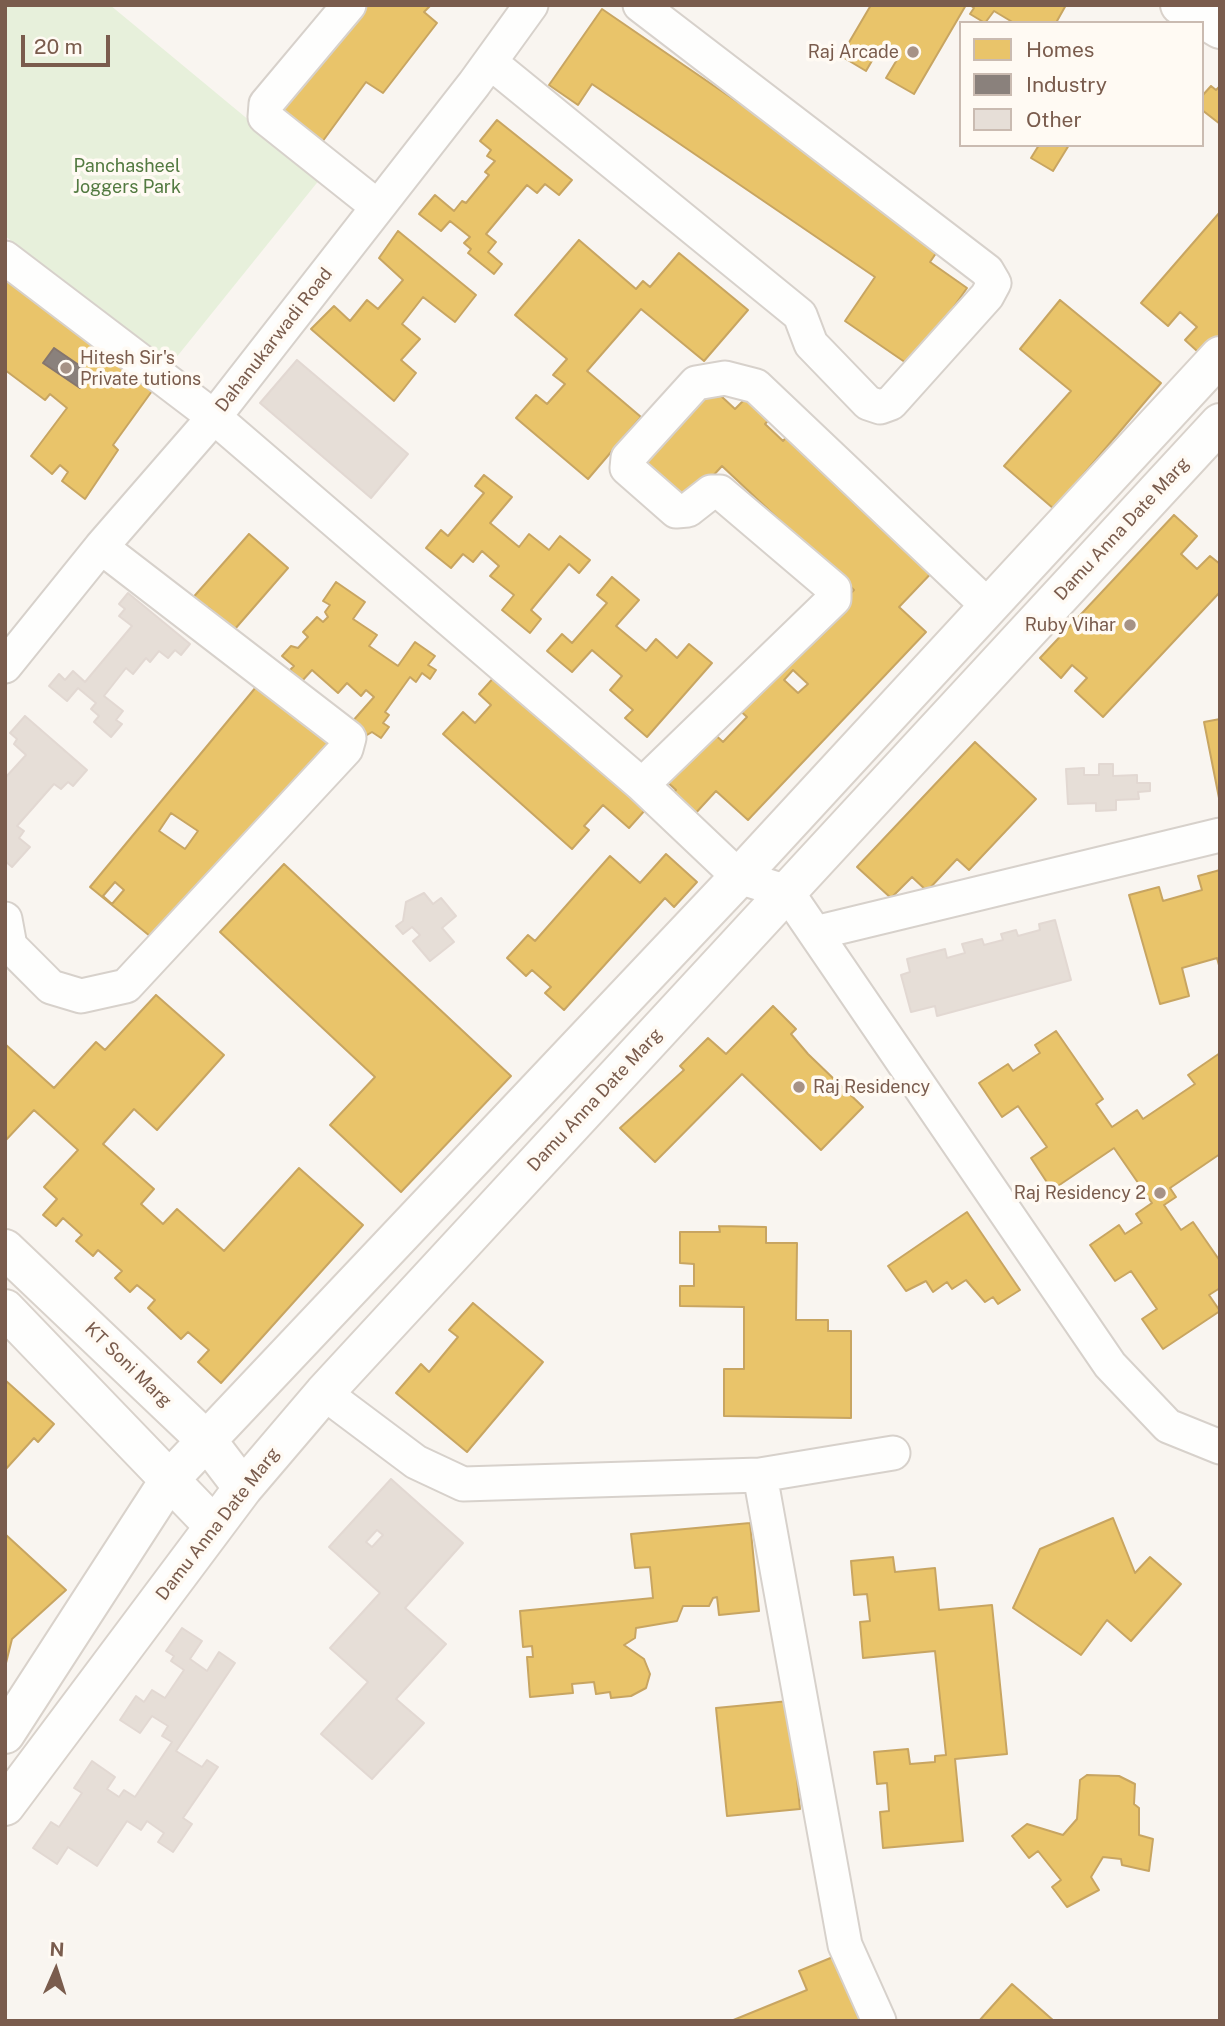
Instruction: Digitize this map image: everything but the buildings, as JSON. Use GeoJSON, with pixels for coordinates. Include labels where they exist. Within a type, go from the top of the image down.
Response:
{"type":"FeatureCollection","features":[{"type":"Feature","properties":{"kind":"street"},"geometry":{"type":"LineString","coordinates":[[349,5],[265,104],[265,117],[378,207]]}},
{"type":"Feature","properties":{"kind":"street","name":"Dahanukarwadi Road"},"geometry":{"type":"LineString","coordinates":[[5,666],[101,547],[214,417],[490,62],[531,5]]}},
{"type":"Feature","properties":{"kind":"street"},"geometry":{"type":"LineString","coordinates":[[490,62],[800,315],[811,344],[868,403],[880,407],[891,402],[987,296],[994,283],[987,271],[640,5]]}},
{"type":"Feature","properties":{"kind":"street"},"geometry":{"type":"LineString","coordinates":[[1180,5],[1220,29]]}},
{"type":"Feature","properties":{"kind":"street"},"geometry":{"type":"LineString","coordinates":[[5,258],[214,417],[642,785],[739,877],[787,892],[1110,1365],[1168,1426],[1220,1447]]}},
{"type":"Feature","properties":{"kind":"street"},"geometry":{"type":"LineString","coordinates":[[5,1734],[170,1479],[739,877],[1220,356]]}},
{"type":"Feature","properties":{"kind":"street"},"geometry":{"type":"LineString","coordinates":[[642,785],[834,599],[834,589],[720,492],[711,492],[688,510],[676,511],[627,468],[628,458],[695,383],[724,378],[756,386],[989,607]]}},
{"type":"Feature","properties":{"kind":"street","name":"Damu Anna Date Marg"},"geometry":{"type":"LineString","coordinates":[[5,1806],[243,1488],[324,1393],[1220,423]]}},
{"type":"Feature","properties":{"kind":"street"},"geometry":{"type":"LineString","coordinates":[[1133,450],[1168,479]]}},
{"type":"Feature","properties":{"kind":"street"},"geometry":{"type":"LineString","coordinates":[[5,919],[10,946],[51,987],[81,996],[126,986],[346,749],[349,738],[101,547]]}},
{"type":"Feature","properties":{"kind":"street"},"geometry":{"type":"LineString","coordinates":[[815,933],[1220,835]]}},
{"type":"Feature","properties":{"kind":"street","name":"KT Soni Marg"},"geometry":{"type":"LineString","coordinates":[[5,1249],[208,1441],[243,1488]]}},
{"type":"Feature","properties":{"kind":"street"},"geometry":{"type":"LineString","coordinates":[[5,1309],[214,1526]]}},
{"type":"Feature","properties":{"kind":"street"},"geometry":{"type":"LineString","coordinates":[[324,1393],[416,1462],[463,1484],[760,1475],[893,1452]]}},
{"type":"Feature","properties":{"kind":"street"},"geometry":{"type":"LineString","coordinates":[[760,1475],[845,1945],[879,2021]]}},
{"type":"Feature","properties":{"kind":"green space","name":"Panchasheel Joggers Park"},"geometry":{"type":"Polygon","coordinates":[[[5,5],[110,5],[320,179],[171,364],[5,236],[5,5]]]}},
{"type":"Feature","properties":{"kind":"place","name":"Raj Arcade"},"geometry":{"type":"Point","coordinates":[913,52]}},
{"type":"Feature","properties":{"kind":"place","name":"Hitesh Sir's Private tutions"},"geometry":{"type":"Point","coordinates":[66,368]}},
{"type":"Feature","properties":{"kind":"place","name":"Ruby Vihar"},"geometry":{"type":"Point","coordinates":[1130,625]}},
{"type":"Feature","properties":{"kind":"place","name":"Raj Residency"},"geometry":{"type":"Point","coordinates":[799,1087]}},
{"type":"Feature","properties":{"kind":"place","name":"Raj Residency 2"},"geometry":{"type":"Point","coordinates":[1160,1193]}}]}
